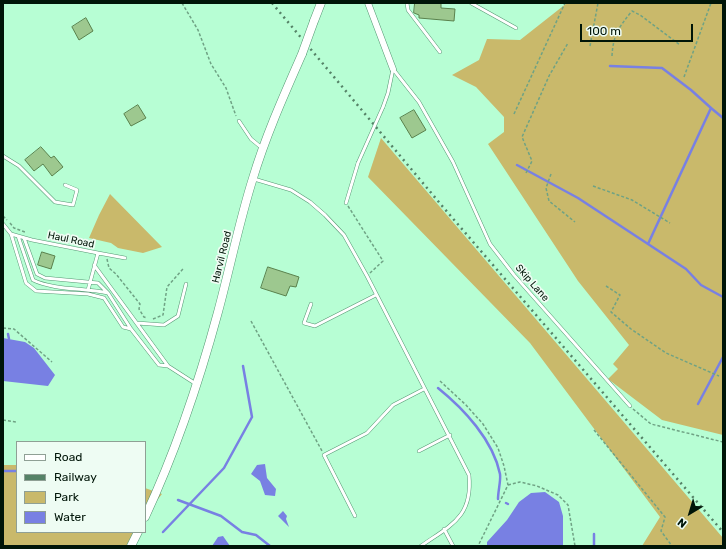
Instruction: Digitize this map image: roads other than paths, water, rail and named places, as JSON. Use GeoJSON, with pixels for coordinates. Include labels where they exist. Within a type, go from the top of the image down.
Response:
{"type":"FeatureCollection","features":[{"type":"Feature","properties":{"kind":"street","name":"Harvil Road"},"geometry":{"type":"LineString","coordinates":[[146,515],[161,482],[186,416],[224,289],[252,179],[262,148],[302,54],[321,3]]}},
{"type":"Feature","properties":{"kind":"street"},"geometry":{"type":"LineString","coordinates":[[368,3],[393,69]]}},
{"type":"Feature","properties":{"kind":"street"},"geometry":{"type":"LineString","coordinates":[[131,546],[138,533]]}},
{"type":"Feature","properties":{"kind":"lane"},"geometry":{"type":"LineString","coordinates":[[407,3],[408,10],[440,52]]}},
{"type":"Feature","properties":{"kind":"lane"},"geometry":{"type":"LineString","coordinates":[[472,3],[516,28]]}},
{"type":"Feature","properties":{"kind":"lane"},"geometry":{"type":"LineString","coordinates":[[346,203],[358,163],[383,107],[390,86],[393,69]]}},
{"type":"Feature","properties":{"kind":"lane","name":"Skip Lane"},"geometry":{"type":"LineString","coordinates":[[393,69],[420,102],[456,168],[481,229],[490,244],[514,275],[630,406]]}},
{"type":"Feature","properties":{"kind":"lane"},"geometry":{"type":"LineString","coordinates":[[239,121],[251,139],[262,148]]}},
{"type":"Feature","properties":{"kind":"lane"},"geometry":{"type":"LineString","coordinates":[[3,156],[19,166],[55,202],[73,205],[77,190],[65,185]]}},
{"type":"Feature","properties":{"kind":"lane"},"geometry":{"type":"LineString","coordinates":[[252,179],[291,190],[310,202],[326,215],[344,235],[367,276],[469,475],[471,492],[466,508],[456,522],[421,546]]}},
{"type":"Feature","properties":{"kind":"lane"},"geometry":{"type":"LineString","coordinates":[[3,224],[11,234],[26,283],[36,291],[88,294],[104,298],[123,327],[131,329]]}},
{"type":"Feature","properties":{"kind":"lane","name":"Haul Road"},"geometry":{"type":"LineString","coordinates":[[11,234],[98,253],[88,294]]}},
{"type":"Feature","properties":{"kind":"lane"},"geometry":{"type":"LineString","coordinates":[[18,236],[33,280],[43,285],[89,288],[108,293]]}},
{"type":"Feature","properties":{"kind":"lane"},"geometry":{"type":"LineString","coordinates":[[24,238],[38,274],[45,278],[90,281],[98,283],[108,293],[131,329],[159,365],[168,366]]}},
{"type":"Feature","properties":{"kind":"lane"},"geometry":{"type":"LineString","coordinates":[[98,253],[125,258]]}},
{"type":"Feature","properties":{"kind":"lane"},"geometry":{"type":"LineString","coordinates":[[94,265],[168,366],[196,384]]}},
{"type":"Feature","properties":{"kind":"lane"},"geometry":{"type":"LineString","coordinates":[[136,323],[164,325],[178,316],[186,284]]}},
{"type":"Feature","properties":{"kind":"lane"},"geometry":{"type":"LineString","coordinates":[[311,304],[304,323],[315,326],[376,295]]}},
{"type":"Feature","properties":{"kind":"lane"},"geometry":{"type":"LineString","coordinates":[[355,516],[324,455],[367,433],[393,405],[424,389]]}},
{"type":"Feature","properties":{"kind":"lane"},"geometry":{"type":"LineString","coordinates":[[419,452],[450,436]]}},
{"type":"Feature","properties":{"kind":"lane"},"geometry":{"type":"LineString","coordinates":[[444,530],[453,546]]}},
{"type":"Feature","properties":{"kind":"water"},"geometry":{"type":"Polygon","coordinates":[[[3,338],[25,342],[34,348],[55,375],[48,386],[3,381],[3,338]]]}},
{"type":"Feature","properties":{"kind":"water"},"geometry":{"type":"Polygon","coordinates":[[[265,464],[267,478],[276,489],[275,496],[265,495],[260,481],[251,474],[257,465],[265,464]]]}},
{"type":"Feature","properties":{"kind":"water"},"geometry":{"type":"Polygon","coordinates":[[[545,492],[559,502],[563,516],[563,546],[487,546],[487,542],[507,520],[519,502],[531,493],[545,492]]]}},
{"type":"Feature","properties":{"kind":"water"},"geometry":{"type":"Polygon","coordinates":[[[283,511],[287,516],[286,519],[289,527],[278,516],[283,511]]]}},
{"type":"Feature","properties":{"kind":"water"},"geometry":{"type":"Polygon","coordinates":[[[223,536],[230,546],[212,546],[218,537],[223,536]]]}},
{"type":"Feature","properties":{"kind":"waterway"},"geometry":{"type":"LineString","coordinates":[[610,66],[662,68],[691,90],[711,108]]}},
{"type":"Feature","properties":{"kind":"waterway"},"geometry":{"type":"LineString","coordinates":[[723,118],[711,108],[648,244],[686,269],[701,285],[723,297]]}},
{"type":"Feature","properties":{"kind":"waterway"},"geometry":{"type":"LineString","coordinates":[[517,165],[578,198],[648,244]]}},
{"type":"Feature","properties":{"kind":"waterway"},"geometry":{"type":"LineString","coordinates":[[8,334],[9,339]]}},
{"type":"Feature","properties":{"kind":"waterway"},"geometry":{"type":"LineString","coordinates":[[698,404],[723,357]]}},
{"type":"Feature","properties":{"kind":"waterway"},"geometry":{"type":"LineString","coordinates":[[163,532],[224,468],[252,417],[243,366]]}},
{"type":"Feature","properties":{"kind":"waterway"},"geometry":{"type":"LineString","coordinates":[[438,388],[467,415],[484,437],[491,449],[500,474],[498,499]]}},
{"type":"Feature","properties":{"kind":"waterway"},"geometry":{"type":"LineString","coordinates":[[3,471],[16,471]]}},
{"type":"Feature","properties":{"kind":"waterway"},"geometry":{"type":"LineString","coordinates":[[178,500],[221,516],[242,532],[256,535],[270,546]]}},
{"type":"Feature","properties":{"kind":"waterway"},"geometry":{"type":"LineString","coordinates":[[594,534],[594,546]]}},
{"type":"Feature","properties":{"kind":"railway"},"geometry":{"type":"LineString","coordinates":[[272,3],[443,207],[723,532]]}}]}
